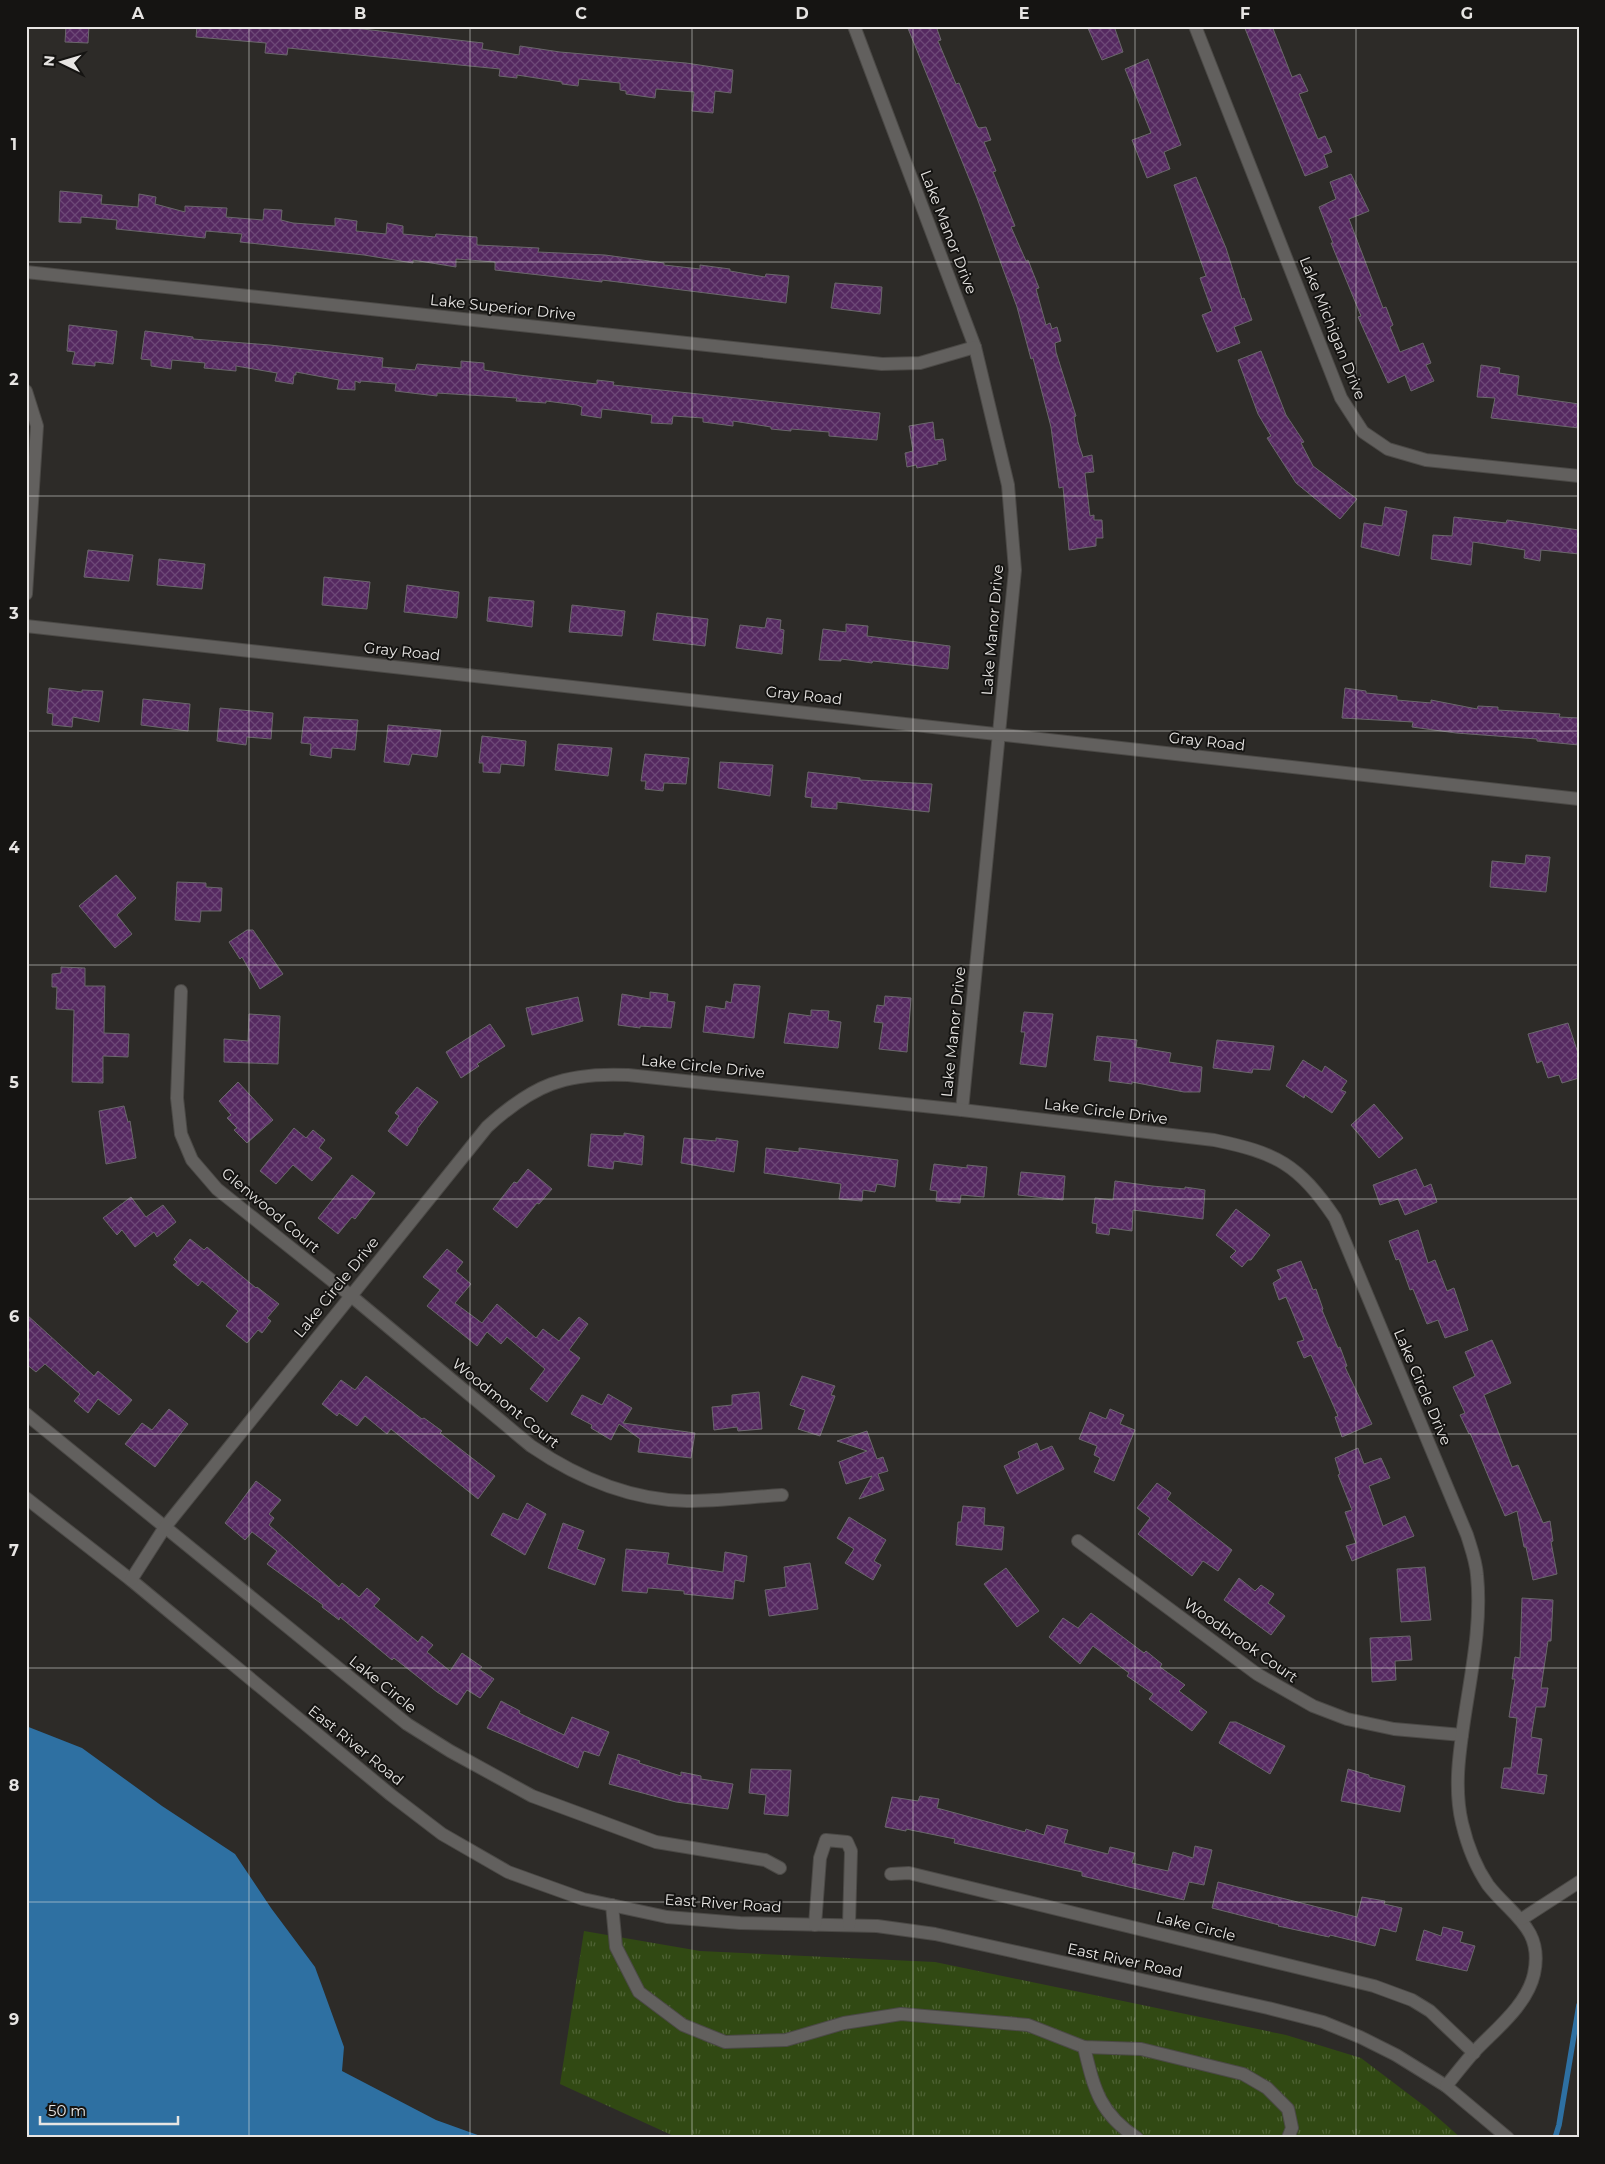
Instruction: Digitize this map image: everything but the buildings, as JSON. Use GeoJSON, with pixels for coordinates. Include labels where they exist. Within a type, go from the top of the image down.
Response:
{"type":"FeatureCollection","features":[{"type":"Feature","properties":{"kind":"street","name":"Lake Manor Drive"},"geometry":{"type":"LineString","coordinates":[[854,26],[976,347],[1008,485],[1015,570],[962,1110]]}},
{"type":"Feature","properties":{"kind":"street","name":"Lake Michigan Drive"},"geometry":{"type":"LineString","coordinates":[[1195,26],[1342,398],[1363,432],[1388,449],[1426,460],[1579,476]]}},
{"type":"Feature","properties":{"kind":"street","name":"Lake Superior Drive"},"geometry":{"type":"LineString","coordinates":[[26,272],[882,364],[920,363],[976,347]]}},
{"type":"Feature","properties":{"kind":"street"},"geometry":{"type":"LineString","coordinates":[[26,391],[37,426],[26,594]]}},
{"type":"Feature","properties":{"kind":"street","name":"Gray Road"},"geometry":{"type":"LineString","coordinates":[[26,626],[1579,799]]}},
{"type":"Feature","properties":{"kind":"street","name":"Glenwood Court"},"geometry":{"type":"LineString","coordinates":[[181,991],[177,1098],[181,1134],[192,1160],[217,1189],[350,1295]]}},
{"type":"Feature","properties":{"kind":"street","name":"Lake Circle Drive"},"geometry":{"type":"LineString","coordinates":[[131,1580],[164,1526],[487,1127],[538,1088],[587,1075],[628,1075],[962,1110],[1214,1140],[1270,1155],[1298,1172],[1317,1192],[1338,1227],[1467,1535],[1477,1574],[1477,1630],[1462,1736],[1457,1784],[1458,1805],[1470,1850],[1489,1885],[1522,1919],[1534,1943],[1534,1973],[1529,1987],[1518,2006],[1446,2086]]}},
{"type":"Feature","properties":{"kind":"street","name":"Woodmont Court"},"geometry":{"type":"LineString","coordinates":[[350,1295],[531,1446],[580,1476],[627,1492],[655,1498],[687,1501],[782,1495]]}},
{"type":"Feature","properties":{"kind":"street","name":"Lake Circle"},"geometry":{"type":"LineString","coordinates":[[26,1414],[407,1724],[466,1760],[532,1796],[656,1842],[765,1860],[780,1868]]}},
{"type":"Feature","properties":{"kind":"street","name":"East River Road"},"geometry":{"type":"LineString","coordinates":[[26,1498],[131,1580],[391,1795],[442,1834],[508,1872],[583,1899],[667,1916],[740,1923],[877,1926],[935,1934],[1268,2008],[1314,2020],[1360,2037],[1396,2054],[1446,2086],[1508,2138]]}},
{"type":"Feature","properties":{"kind":"street","name":"Woodbrook Court"},"geometry":{"type":"LineString","coordinates":[[1078,1541],[1257,1674],[1313,1706],[1347,1719],[1376,1726],[1462,1736]]}},
{"type":"Feature","properties":{"kind":"street"},"geometry":{"type":"LineString","coordinates":[[815,1925],[820,1858],[826,1840],[847,1842],[851,1851],[849,1925]]}},
{"type":"Feature","properties":{"kind":"street","name":"Lake Circle"},"geometry":{"type":"LineString","coordinates":[[891,1874],[909,1874],[1374,1986],[1412,2000],[1430,2011],[1474,2053]]}},
{"type":"Feature","properties":{"kind":"street"},"geometry":{"type":"LineString","coordinates":[[1522,1919],[1579,1882]]}},
{"type":"Feature","properties":{"kind":"street"},"geometry":{"type":"LineString","coordinates":[[612,1905],[616,1947],[640,1992],[683,2025],[725,2042],[786,2040],[844,2023],[901,2014],[1028,2025],[1084,2048],[1141,2049],[1243,2074],[1268,2088],[1288,2109],[1292,2128],[1288,2138]]}},
{"type":"Feature","properties":{"kind":"street"},"geometry":{"type":"LineString","coordinates":[[1084,2048],[1096,2092],[1114,2119],[1137,2138]]}},
{"type":"Feature","properties":{"kind":"green space"},"geometry":{"type":"Polygon","coordinates":[[[584,1931],[700,1951],[935,1962],[1286,2035],[1361,2058],[1427,2108],[1461,2138],[678,2138],[560,2084],[584,1931]]]}},
{"type":"Feature","properties":{"kind":"water"},"geometry":{"type":"Polygon","coordinates":[[[26,1726],[82,1748],[162,1806],[235,1854],[271,1908],[315,1967],[344,2047],[342,2071],[436,2120],[486,2138],[26,2138],[26,1726]]]}},
{"type":"Feature","properties":{"kind":"waterway"},"geometry":{"type":"LineString","coordinates":[[1555,2138],[1559,2125],[1579,2005]]}}]}
